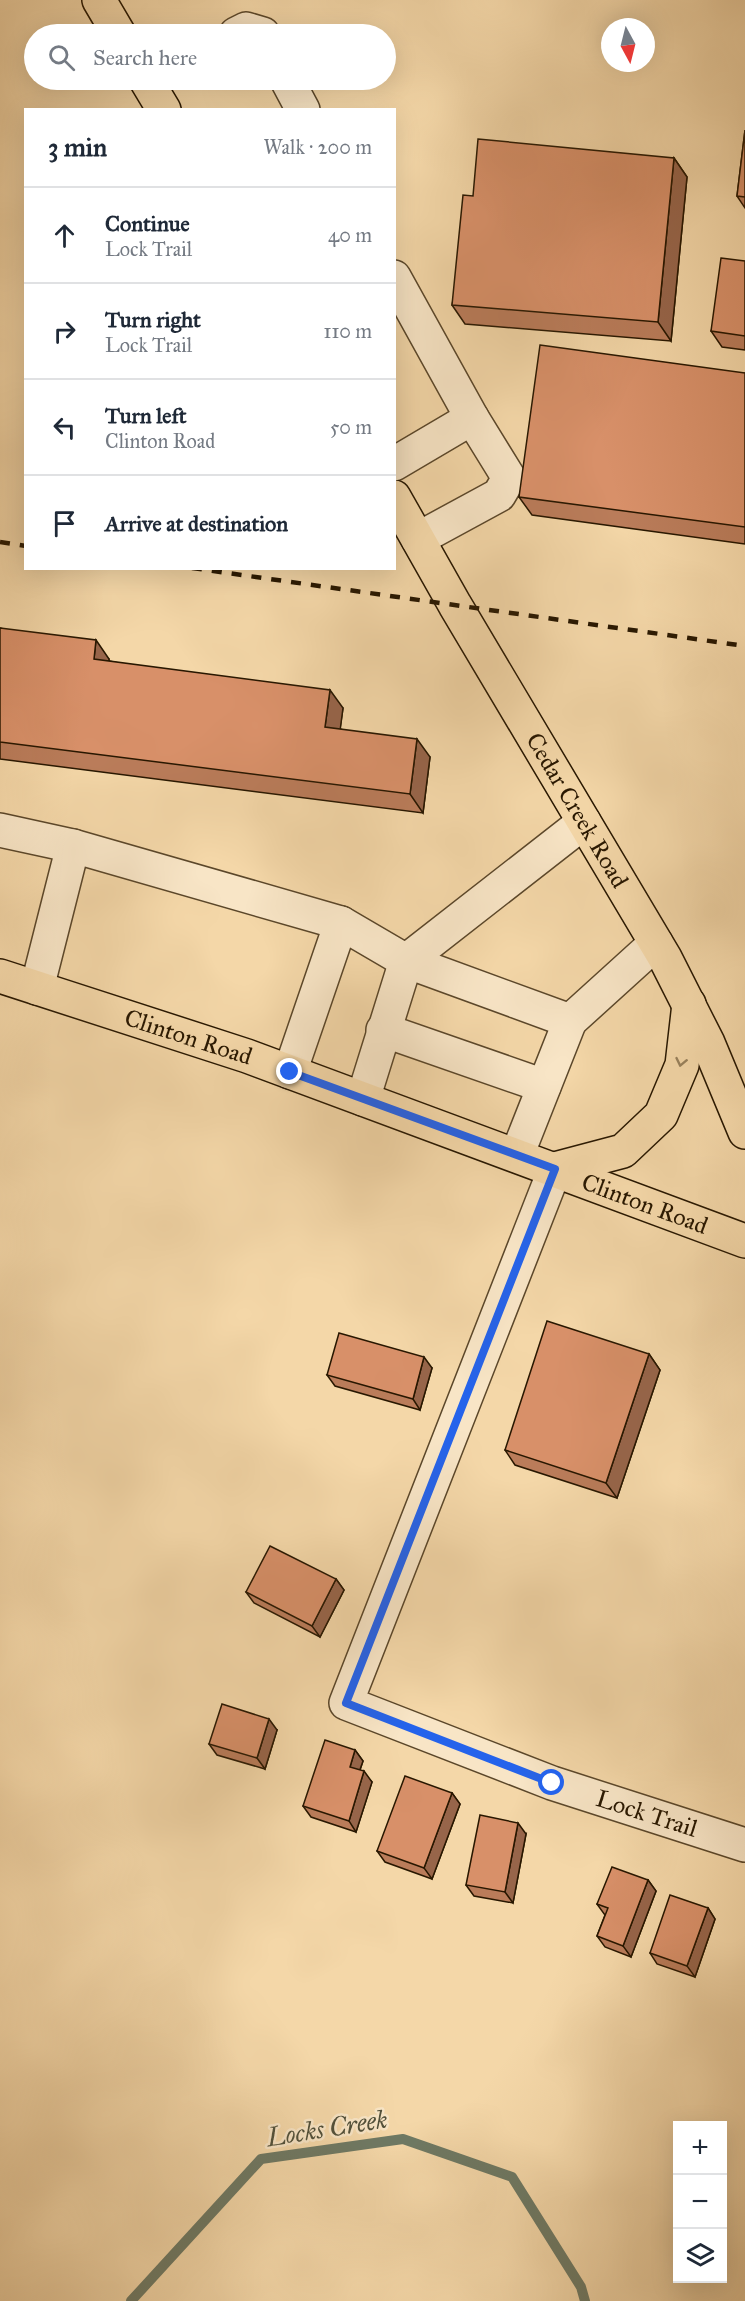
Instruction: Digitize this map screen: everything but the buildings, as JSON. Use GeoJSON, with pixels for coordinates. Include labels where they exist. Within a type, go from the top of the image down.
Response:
{"type":"FeatureCollection","features":[{"type":"Feature","properties":{"kind":"main road"},"geometry":{"type":"LineString","coordinates":[[99,0],[113,24]]}},
{"type":"Feature","properties":{"kind":"main road"},"geometry":{"type":"LineString","coordinates":[[153,90],[163,108]]}},
{"type":"Feature","properties":{"kind":"main road","name":"Cedar Creek Road"},"geometry":{"type":"LineString","coordinates":[[396,500],[656,943],[708,1043],[745,1132]]}},
{"type":"Feature","properties":{"kind":"main road","name":"Clinton Road"},"geometry":{"type":"LineString","coordinates":[[0,976],[290,1072],[745,1241]]}},
{"type":"Feature","properties":{"kind":"main road"},"geometry":{"type":"LineString","coordinates":[[555,1169],[623,1151],[661,1115],[682,1065],[688,1004]]}},
{"type":"Feature","properties":{"kind":"street"},"geometry":{"type":"LineString","coordinates":[[396,285],[406,324],[472,418],[509,478],[499,495],[418,539]]}},
{"type":"Feature","properties":{"kind":"street"},"geometry":{"type":"LineString","coordinates":[[396,463],[472,418]]}},
{"type":"Feature","properties":{"kind":"street"},"geometry":{"type":"LineString","coordinates":[[363,1099],[406,961],[584,822]]}},
{"type":"Feature","properties":{"kind":"street"},"geometry":{"type":"LineString","coordinates":[[0,830],[73,846],[341,923],[406,961],[570,1022]]}},
{"type":"Feature","properties":{"kind":"street"},"geometry":{"type":"LineString","coordinates":[[37,988],[73,846]]}},
{"type":"Feature","properties":{"kind":"street"},"geometry":{"type":"LineString","coordinates":[[290,1072],[341,923]]}},
{"type":"Feature","properties":{"kind":"street"},"geometry":{"type":"LineString","coordinates":[[517,1155],[570,1022],[656,943]]}},
{"type":"Feature","properties":{"kind":"street"},"geometry":{"type":"LineString","coordinates":[[383,1030],[544,1086]]}},
{"type":"Feature","properties":{"kind":"street","name":"Lock Trail"},"geometry":{"type":"LineString","coordinates":[[555,1169],[346,1703],[552,1783],[745,1845]]}},
{"type":"Feature","properties":{"kind":"waterway","name":"Locks Creek"},"geometry":{"type":"LineString","coordinates":[[131,2301],[261,2159],[403,2139],[512,2177],[581,2287],[585,2301]]}},
{"type":"Feature","properties":{"kind":"railway"},"geometry":{"type":"LineString","coordinates":[[0,542],[24,546]]}},
{"type":"Feature","properties":{"kind":"railway"},"geometry":{"type":"LineString","coordinates":[[206,570],[745,646]]}},
{"type":"Feature","properties":{"kind":"route"},"geometry":{"type":"LineString","coordinates":[[290,1072],[555,1169],[346,1703],[552,1783]]}}]}
